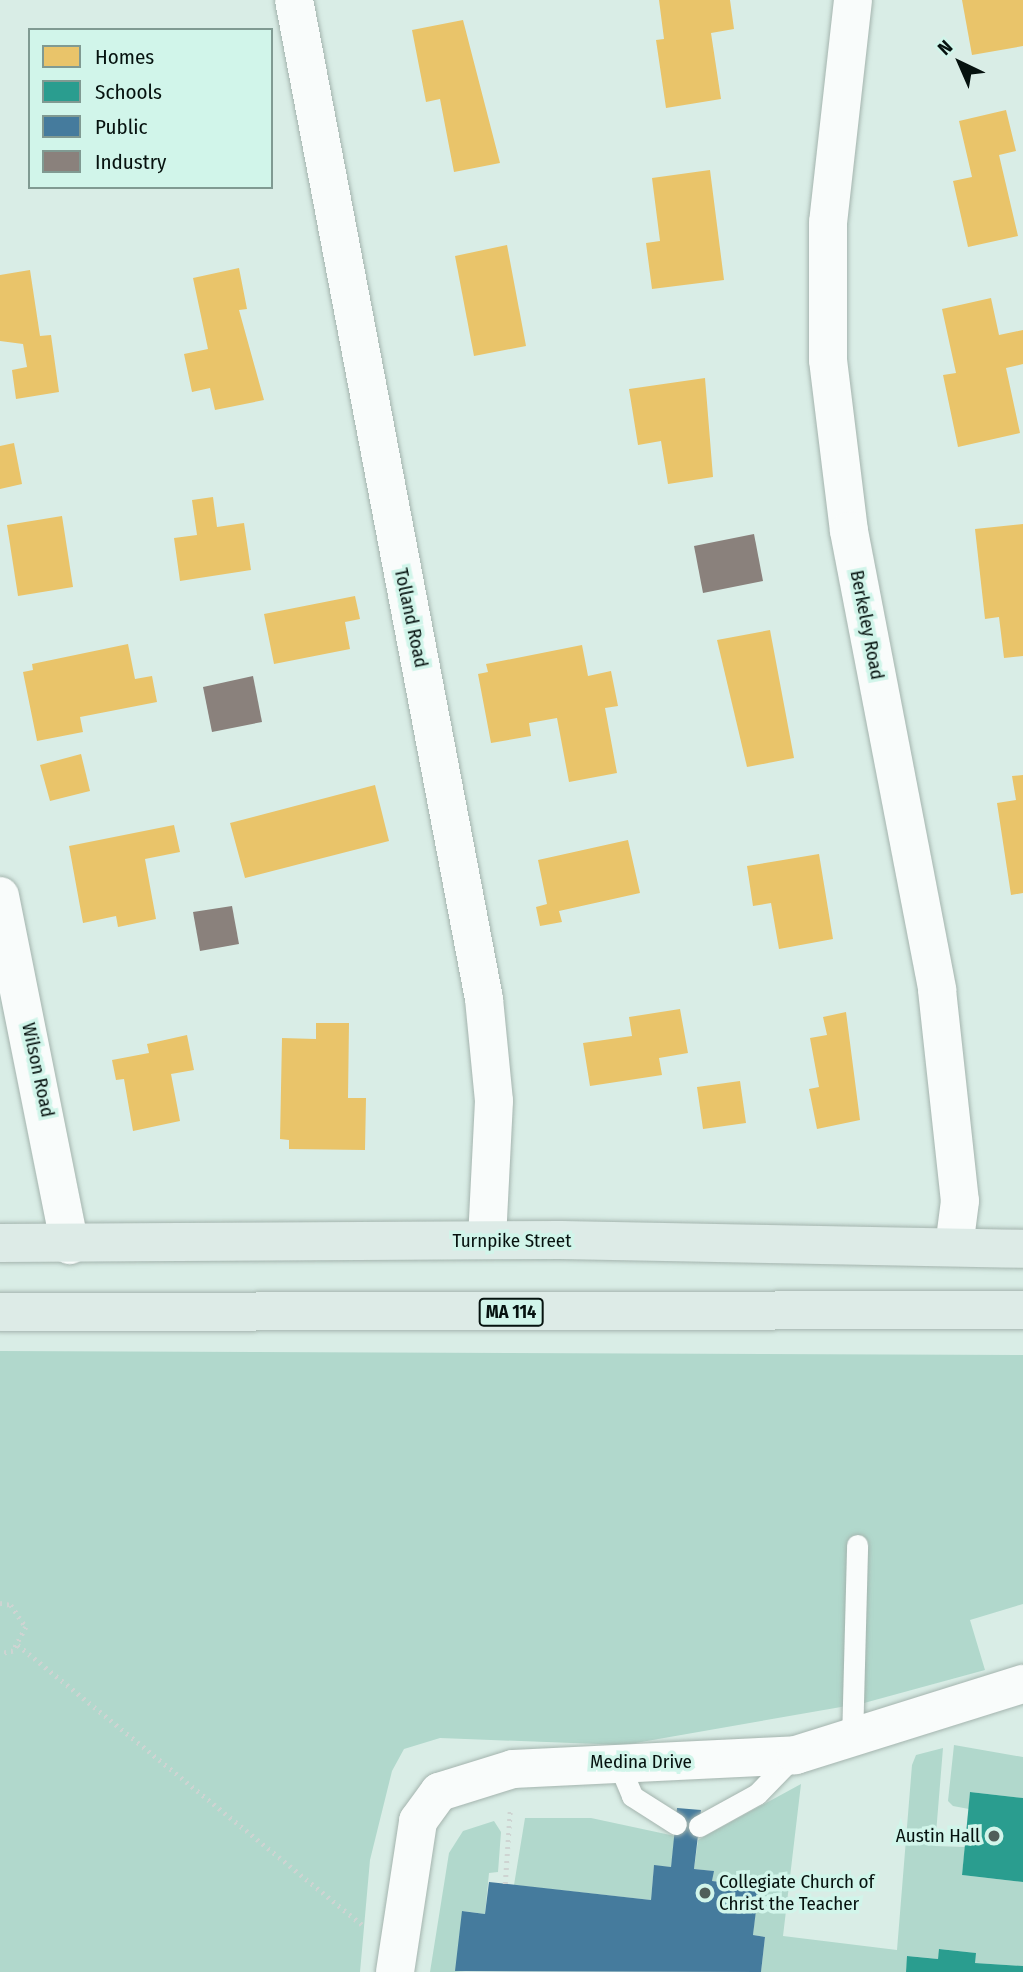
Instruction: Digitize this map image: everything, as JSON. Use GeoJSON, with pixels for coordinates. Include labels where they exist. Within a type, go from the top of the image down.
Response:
{"type":"FeatureCollection","features":[{"type":"Feature","properties":{"kind":"highway","name":"Turnpike Street"},"geometry":{"type":"LineString","coordinates":[[0,1243],[70,1245],[487,1240],[1023,1249]]}},
{"type":"Feature","properties":{"kind":"highway","name":"MA 114"},"geometry":{"type":"LineString","coordinates":[[0,1312],[1023,1310]]}},
{"type":"Feature","properties":{"kind":"street","name":"Tolland Road"},"geometry":{"type":"LineString","coordinates":[[294,0],[484,999],[494,1101],[487,1240]]}},
{"type":"Feature","properties":{"kind":"street","name":"Berkeley Road"},"geometry":{"type":"LineString","coordinates":[[853,0],[828,222],[828,360],[849,531],[939,1003],[960,1200],[954,1247]]}},
{"type":"Feature","properties":{"kind":"street","name":"Wilson Road"},"geometry":{"type":"LineString","coordinates":[[0,897],[70,1245]]}},
{"type":"Feature","properties":{"kind":"street","name":"Medina Drive"},"geometry":{"type":"LineString","coordinates":[[395,1972],[418,1821],[439,1792],[513,1769],[617,1760],[721,1763],[796,1755],[852,1741],[1023,1684]]}},
{"type":"Feature","properties":{"kind":"lane"},"geometry":{"type":"LineString","coordinates":[[852,1741],[857,1545]]}},
{"type":"Feature","properties":{"kind":"lane"},"geometry":{"type":"LineString","coordinates":[[699,1826],[757,1794],[796,1755]]}},
{"type":"Feature","properties":{"kind":"lane"},"geometry":{"type":"LineString","coordinates":[[617,1760],[632,1796],[676,1824]]}},
{"type":"Feature","properties":{"kind":"path"},"geometry":{"type":"LineString","coordinates":[[0,1603],[22,1615],[26,1627],[18,1645],[0,1654]]}},
{"type":"Feature","properties":{"kind":"path"},"geometry":{"type":"LineString","coordinates":[[18,1645],[362,1925],[400,1928]]}},
{"type":"Feature","properties":{"kind":"path"},"geometry":{"type":"LineString","coordinates":[[505,1884],[513,1769]]}},
{"type":"Feature","properties":{"kind":"green space"},"geometry":{"type":"Polygon","coordinates":[[[0,1351],[1023,1355],[1023,1604],[970,1620],[985,1670],[864,1703],[624,1745],[440,1738],[404,1749],[392,1771],[370,1860],[360,1972],[0,1972],[0,1351]]]}},
{"type":"Feature","properties":{"kind":"green space"},"geometry":{"type":"Polygon","coordinates":[[[954,1745],[1023,1757],[1023,1798],[970,1792],[969,1809],[953,1806],[948,1801],[954,1745]]]}},
{"type":"Feature","properties":{"kind":"green space"},"geometry":{"type":"Polygon","coordinates":[[[943,1748],[935,1846],[965,1847],[962,1875],[1023,1882],[1023,1966],[975,1963],[975,1953],[940,1949],[938,1959],[908,1956],[906,1972],[761,1972],[765,1937],[753,1935],[758,1886],[712,1881],[713,1871],[694,1869],[698,1840],[801,1784],[783,1936],[897,1950],[912,1765],[916,1755],[943,1748]]]}},
{"type":"Feature","properties":{"kind":"green space"},"geometry":{"type":"Polygon","coordinates":[[[525,1818],[591,1818],[675,1836],[671,1867],[654,1866],[651,1900],[514,1885],[525,1818]]]}},
{"type":"Feature","properties":{"kind":"green space"},"geometry":{"type":"Polygon","coordinates":[[[494,1821],[501,1832],[498,1872],[489,1873],[485,1914],[463,1911],[456,1971],[465,1972],[430,1972],[449,1853],[463,1831],[494,1821]]]}},
{"type":"Feature","properties":{"kind":"building: Homes"},"geometry":{"type":"Polygon","coordinates":[[[659,0],[730,0],[734,29],[711,33],[721,99],[666,108],[656,40],[664,39],[659,0]]]}},
{"type":"Feature","properties":{"kind":"building: Homes"},"geometry":{"type":"Polygon","coordinates":[[[962,0],[1023,0],[1023,46],[972,55],[962,0]]]}},
{"type":"Feature","properties":{"kind":"building: Homes"},"geometry":{"type":"Polygon","coordinates":[[[463,20],[500,163],[454,172],[440,99],[426,102],[412,30],[463,20]]]}},
{"type":"Feature","properties":{"kind":"building: Homes"},"geometry":{"type":"Polygon","coordinates":[[[1006,110],[1016,151],[999,155],[1018,236],[968,247],[953,181],[972,177],[959,121],[1006,110]]]}},
{"type":"Feature","properties":{"kind":"building: Homes"},"geometry":{"type":"Polygon","coordinates":[[[710,170],[724,280],[652,289],[646,243],[660,241],[652,178],[710,170]]]}},
{"type":"Feature","properties":{"kind":"building: Homes"},"geometry":{"type":"Polygon","coordinates":[[[507,245],[526,346],[474,356],[455,256],[507,245]]]}},
{"type":"Feature","properties":{"kind":"building: Homes"},"geometry":{"type":"Polygon","coordinates":[[[239,268],[247,309],[239,310],[264,400],[215,410],[210,388],[192,392],[184,354],[208,349],[193,278],[239,268]]]}},
{"type":"Feature","properties":{"kind":"building: Homes"},"geometry":{"type":"Polygon","coordinates":[[[30,270],[40,336],[51,335],[59,392],[16,399],[12,370],[27,367],[23,344],[0,341],[0,275],[30,270]]]}},
{"type":"Feature","properties":{"kind":"building: Homes"},"geometry":{"type":"Polygon","coordinates":[[[991,298],[999,335],[1023,330],[1023,364],[1006,368],[1020,433],[958,447],[943,375],[956,373],[942,309],[991,298]]]}},
{"type":"Feature","properties":{"kind":"building: Homes"},"geometry":{"type":"Polygon","coordinates":[[[705,378],[713,477],[668,484],[661,441],[638,445],[629,389],[705,378]]]}},
{"type":"Feature","properties":{"kind":"building: Homes"},"geometry":{"type":"Polygon","coordinates":[[[14,443],[22,484],[0,489],[0,446],[14,443]]]}},
{"type":"Feature","properties":{"kind":"building: Homes"},"geometry":{"type":"Polygon","coordinates":[[[213,497],[217,527],[244,523],[251,570],[180,581],[174,538],[197,535],[192,500],[213,497]]]}},
{"type":"Feature","properties":{"kind":"building: Homes"},"geometry":{"type":"Polygon","coordinates":[[[62,516],[73,587],[18,596],[7,525],[62,516]]]}},
{"type":"Feature","properties":{"kind":"building: Homes"},"geometry":{"type":"Polygon","coordinates":[[[1023,524],[1023,656],[1004,658],[999,617],[985,619],[975,529],[1023,524]]]}},
{"type":"Feature","properties":{"kind":"building: Homes"},"geometry":{"type":"Polygon","coordinates":[[[355,596],[360,619],[345,622],[350,649],[274,664],[264,614],[355,596]]]}},
{"type":"Feature","properties":{"kind":"building: Homes"},"geometry":{"type":"Polygon","coordinates":[[[770,630],[794,758],[747,767],[717,640],[770,630]]]}},
{"type":"Feature","properties":{"kind":"building: Homes"},"geometry":{"type":"Polygon","coordinates":[[[128,644],[135,679],[152,676],[157,702],[80,717],[83,732],[37,741],[23,672],[33,670],[32,664],[128,644]]]}},
{"type":"Feature","properties":{"kind":"building: Homes"},"geometry":{"type":"Polygon","coordinates":[[[582,645],[588,676],[611,671],[618,706],[605,708],[617,773],[569,782],[557,718],[529,723],[531,736],[491,743],[478,674],[488,672],[486,664],[582,645]]]}},
{"type":"Feature","properties":{"kind":"building: Homes"},"geometry":{"type":"Polygon","coordinates":[[[81,754],[90,791],[50,801],[40,765],[81,754]]]}},
{"type":"Feature","properties":{"kind":"building: Homes"},"geometry":{"type":"Polygon","coordinates":[[[1023,775],[1023,893],[1011,895],[997,803],[1016,800],[1012,776],[1023,775]]]}},
{"type":"Feature","properties":{"kind":"building: Homes"},"geometry":{"type":"Polygon","coordinates":[[[375,785],[389,841],[245,878],[230,823],[375,785]]]}},
{"type":"Feature","properties":{"kind":"building: Homes"},"geometry":{"type":"Polygon","coordinates":[[[174,825],[180,852],[145,859],[156,919],[118,927],[116,916],[83,923],[69,846],[174,825]]]}},
{"type":"Feature","properties":{"kind":"building: Homes"},"geometry":{"type":"Polygon","coordinates":[[[628,840],[640,893],[559,911],[562,922],[540,926],[536,907],[547,904],[538,860],[628,840]]]}},
{"type":"Feature","properties":{"kind":"building: Homes"},"geometry":{"type":"Polygon","coordinates":[[[819,854],[833,939],[779,949],[771,903],[753,906],[747,866],[819,854]]]}},
{"type":"Feature","properties":{"kind":"building: Homes"},"geometry":{"type":"Polygon","coordinates":[[[680,1009],[688,1053],[659,1058],[662,1075],[590,1086],[583,1043],[632,1036],[629,1017],[680,1009]]]}},
{"type":"Feature","properties":{"kind":"building: Homes"},"geometry":{"type":"Polygon","coordinates":[[[846,1012],[860,1120],[817,1129],[809,1089],[819,1087],[810,1038],[827,1035],[823,1017],[846,1012]]]}},
{"type":"Feature","properties":{"kind":"building: Homes"},"geometry":{"type":"Polygon","coordinates":[[[316,1023],[349,1023],[348,1098],[366,1098],[365,1150],[289,1149],[289,1140],[280,1139],[282,1038],[316,1039],[316,1023]]]}},
{"type":"Feature","properties":{"kind":"building: Homes"},"geometry":{"type":"Polygon","coordinates":[[[187,1035],[194,1070],[171,1074],[180,1121],[133,1131],[124,1079],[116,1080],[112,1060],[149,1053],[147,1044],[187,1035]]]}},
{"type":"Feature","properties":{"kind":"building: Homes"},"geometry":{"type":"Polygon","coordinates":[[[740,1081],[746,1123],[703,1129],[697,1087],[740,1081]]]}},
{"type":"Feature","properties":{"kind":"building: Schools","name":"Austin Hall"},"geometry":{"type":"Polygon","coordinates":[[[970,1792],[1023,1798],[1023,1882],[962,1875],[970,1792]]]}},
{"type":"Feature","properties":{"kind":"building: Schools"},"geometry":{"type":"Polygon","coordinates":[[[939,1949],[976,1953],[975,1963],[1023,1966],[1023,1972],[906,1972],[907,1956],[938,1959],[939,1949]]]}},
{"type":"Feature","properties":{"kind":"building: Public","name":"Collegiate Church of Christ the Teacher"},"geometry":{"type":"Polygon","coordinates":[[[677,1808],[701,1810],[694,1869],[714,1871],[712,1881],[759,1886],[753,1935],[765,1937],[761,1972],[455,1971],[462,1911],[485,1914],[489,1882],[651,1900],[654,1865],[671,1867],[677,1808]]]}},
{"type":"Feature","properties":{"kind":"building: Industry"},"geometry":{"type":"Polygon","coordinates":[[[754,534],[763,581],[703,593],[694,546],[754,534]]]}},
{"type":"Feature","properties":{"kind":"building: Industry"},"geometry":{"type":"Polygon","coordinates":[[[253,676],[262,722],[212,732],[203,687],[253,676]]]}},
{"type":"Feature","properties":{"kind":"building: Industry"},"geometry":{"type":"Polygon","coordinates":[[[232,906],[239,944],[200,951],[193,912],[232,906]]]}},
{"type":"Feature","properties":{"kind":"place","name":"Austin Hall"},"geometry":{"type":"Point","coordinates":[994,1836]}},
{"type":"Feature","properties":{"kind":"place","name":"Collegiate Church of Christ the Teacher"},"geometry":{"type":"Point","coordinates":[705,1893]}}]}
